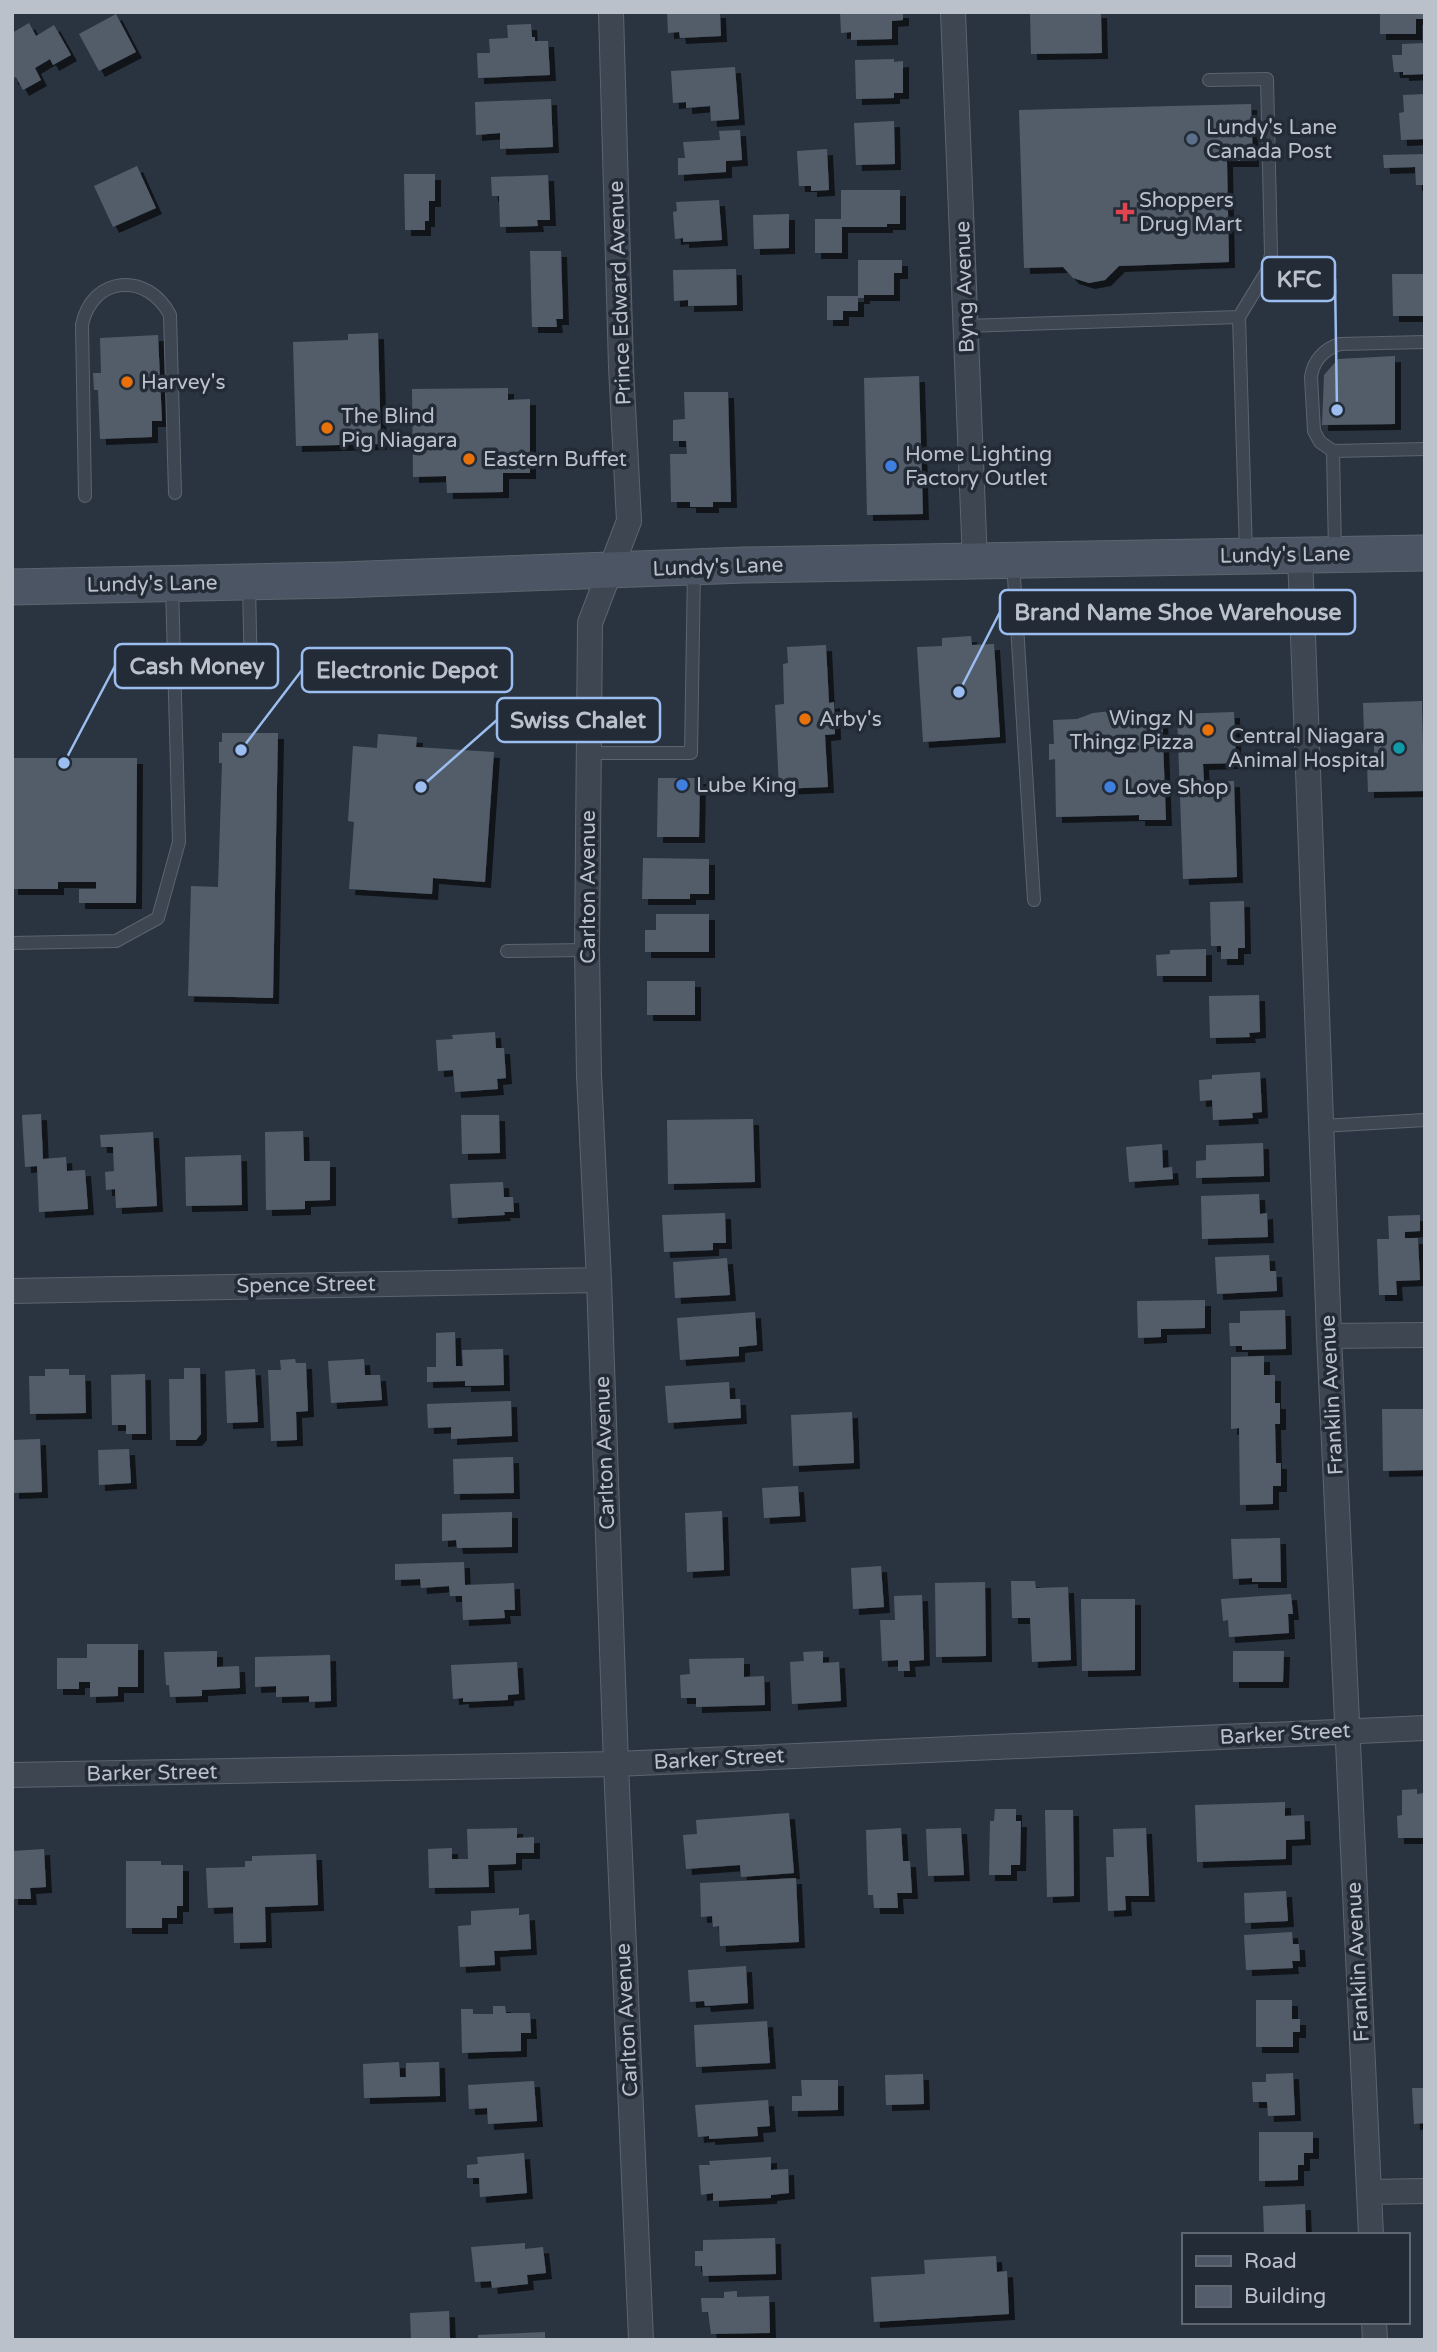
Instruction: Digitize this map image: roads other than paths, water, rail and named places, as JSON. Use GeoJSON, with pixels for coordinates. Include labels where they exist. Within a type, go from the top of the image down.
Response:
{"type":"FeatureCollection","features":[{"type":"Feature","properties":{"kind":"main road","name":"Lundy's Lane"},"geometry":{"type":"LineString","coordinates":[[12,587],[694,567],[1425,553]]}},
{"type":"Feature","properties":{"kind":"street","name":"Prince Edward Avenue"},"geometry":{"type":"LineString","coordinates":[[610,570],[629,521],[621,367],[611,12]]}},
{"type":"Feature","properties":{"kind":"street","name":"Byng Avenue"},"geometry":{"type":"LineString","coordinates":[[953,12],[975,562]]}},
{"type":"Feature","properties":{"kind":"street","name":"Franklin Avenue"},"geometry":{"type":"LineString","coordinates":[[1300,555],[1329,1336],[1371,2233]]}},
{"type":"Feature","properties":{"kind":"street","name":"Carlton Avenue"},"geometry":{"type":"LineString","coordinates":[[610,570],[590,623],[587,950],[589,1075],[641,2340]]}},
{"type":"Feature","properties":{"kind":"street","name":"Spence Street"},"geometry":{"type":"LineString","coordinates":[[12,1291],[599,1280]]}},
{"type":"Feature","properties":{"kind":"street"},"geometry":{"type":"LineString","coordinates":[[1329,1336],[1425,1335]]}},
{"type":"Feature","properties":{"kind":"street","name":"Barker Street"},"geometry":{"type":"LineString","coordinates":[[12,1775],[616,1764],[1425,1728]]}},
{"type":"Feature","properties":{"kind":"street"},"geometry":{"type":"LineString","coordinates":[[1369,2192],[1425,2191]]}},
{"type":"Feature","properties":{"kind":"lane"},"geometry":{"type":"LineString","coordinates":[[1209,80],[1267,79],[1271,254],[1267,271],[1239,317],[1246,556]]}},
{"type":"Feature","properties":{"kind":"lane"},"geometry":{"type":"LineString","coordinates":[[85,496],[82,325],[87,306],[97,294],[110,287],[128,285],[146,289],[153,294],[170,315],[175,493]]}},
{"type":"Feature","properties":{"kind":"lane"},"geometry":{"type":"LineString","coordinates":[[966,326],[1239,317]]}},
{"type":"Feature","properties":{"kind":"lane"},"geometry":{"type":"LineString","coordinates":[[1425,342],[1332,346],[1320,356],[1311,377],[1312,425],[1315,437],[1333,452],[1425,449]]}},
{"type":"Feature","properties":{"kind":"lane"},"geometry":{"type":"LineString","coordinates":[[1333,452],[1335,554]]}},
{"type":"Feature","properties":{"kind":"lane"},"geometry":{"type":"LineString","coordinates":[[1013,561],[1034,900]]}},
{"type":"Feature","properties":{"kind":"lane"},"geometry":{"type":"LineString","coordinates":[[589,753],[691,753],[694,567]]}},
{"type":"Feature","properties":{"kind":"lane"},"geometry":{"type":"LineString","coordinates":[[175,681],[251,680],[249,582]]}},
{"type":"Feature","properties":{"kind":"lane"},"geometry":{"type":"LineString","coordinates":[[12,943],[116,941],[159,918],[179,842],[172,583]]}},
{"type":"Feature","properties":{"kind":"lane"},"geometry":{"type":"LineString","coordinates":[[507,951],[587,950]]}},
{"type":"Feature","properties":{"kind":"lane"},"geometry":{"type":"LineString","coordinates":[[1322,1126],[1425,1120]]}},
{"type":"Feature","properties":{"kind":"place","name":"Lundy's Lane Canada Post"},"geometry":{"type":"Point","coordinates":[1192,139]}},
{"type":"Feature","properties":{"kind":"place","name":"Shoppers Drug Mart"},"geometry":{"type":"Point","coordinates":[1125,212]}},
{"type":"Feature","properties":{"kind":"place","name":"Harvey's"},"geometry":{"type":"Point","coordinates":[127,382]}},
{"type":"Feature","properties":{"kind":"place","name":"KFC"},"geometry":{"type":"Point","coordinates":[1337,410]}},
{"type":"Feature","properties":{"kind":"place","name":"The Blind Pig Niagara"},"geometry":{"type":"Point","coordinates":[327,428]}},
{"type":"Feature","properties":{"kind":"place","name":"Eastern Buffet"},"geometry":{"type":"Point","coordinates":[469,459]}},
{"type":"Feature","properties":{"kind":"place","name":"Home Lighting Factory Outlet"},"geometry":{"type":"Point","coordinates":[891,466]}},
{"type":"Feature","properties":{"kind":"place","name":"Brand Name Shoe Warehouse"},"geometry":{"type":"Point","coordinates":[959,692]}},
{"type":"Feature","properties":{"kind":"place","name":"Arby's"},"geometry":{"type":"Point","coordinates":[805,719]}},
{"type":"Feature","properties":{"kind":"place","name":"Wingz N Thingz Pizza"},"geometry":{"type":"Point","coordinates":[1208,730]}},
{"type":"Feature","properties":{"kind":"place","name":"Central Niagara Animal Hospital"},"geometry":{"type":"Point","coordinates":[1399,748]}},
{"type":"Feature","properties":{"kind":"place","name":"Electronic Depot"},"geometry":{"type":"Point","coordinates":[241,750]}},
{"type":"Feature","properties":{"kind":"place","name":"Cash Money"},"geometry":{"type":"Point","coordinates":[64,763]}},
{"type":"Feature","properties":{"kind":"place","name":"Lube King"},"geometry":{"type":"Point","coordinates":[682,785]}},
{"type":"Feature","properties":{"kind":"place","name":"Swiss Chalet"},"geometry":{"type":"Point","coordinates":[421,787]}},
{"type":"Feature","properties":{"kind":"place","name":"Love Shop"},"geometry":{"type":"Point","coordinates":[1110,787]}}]}
